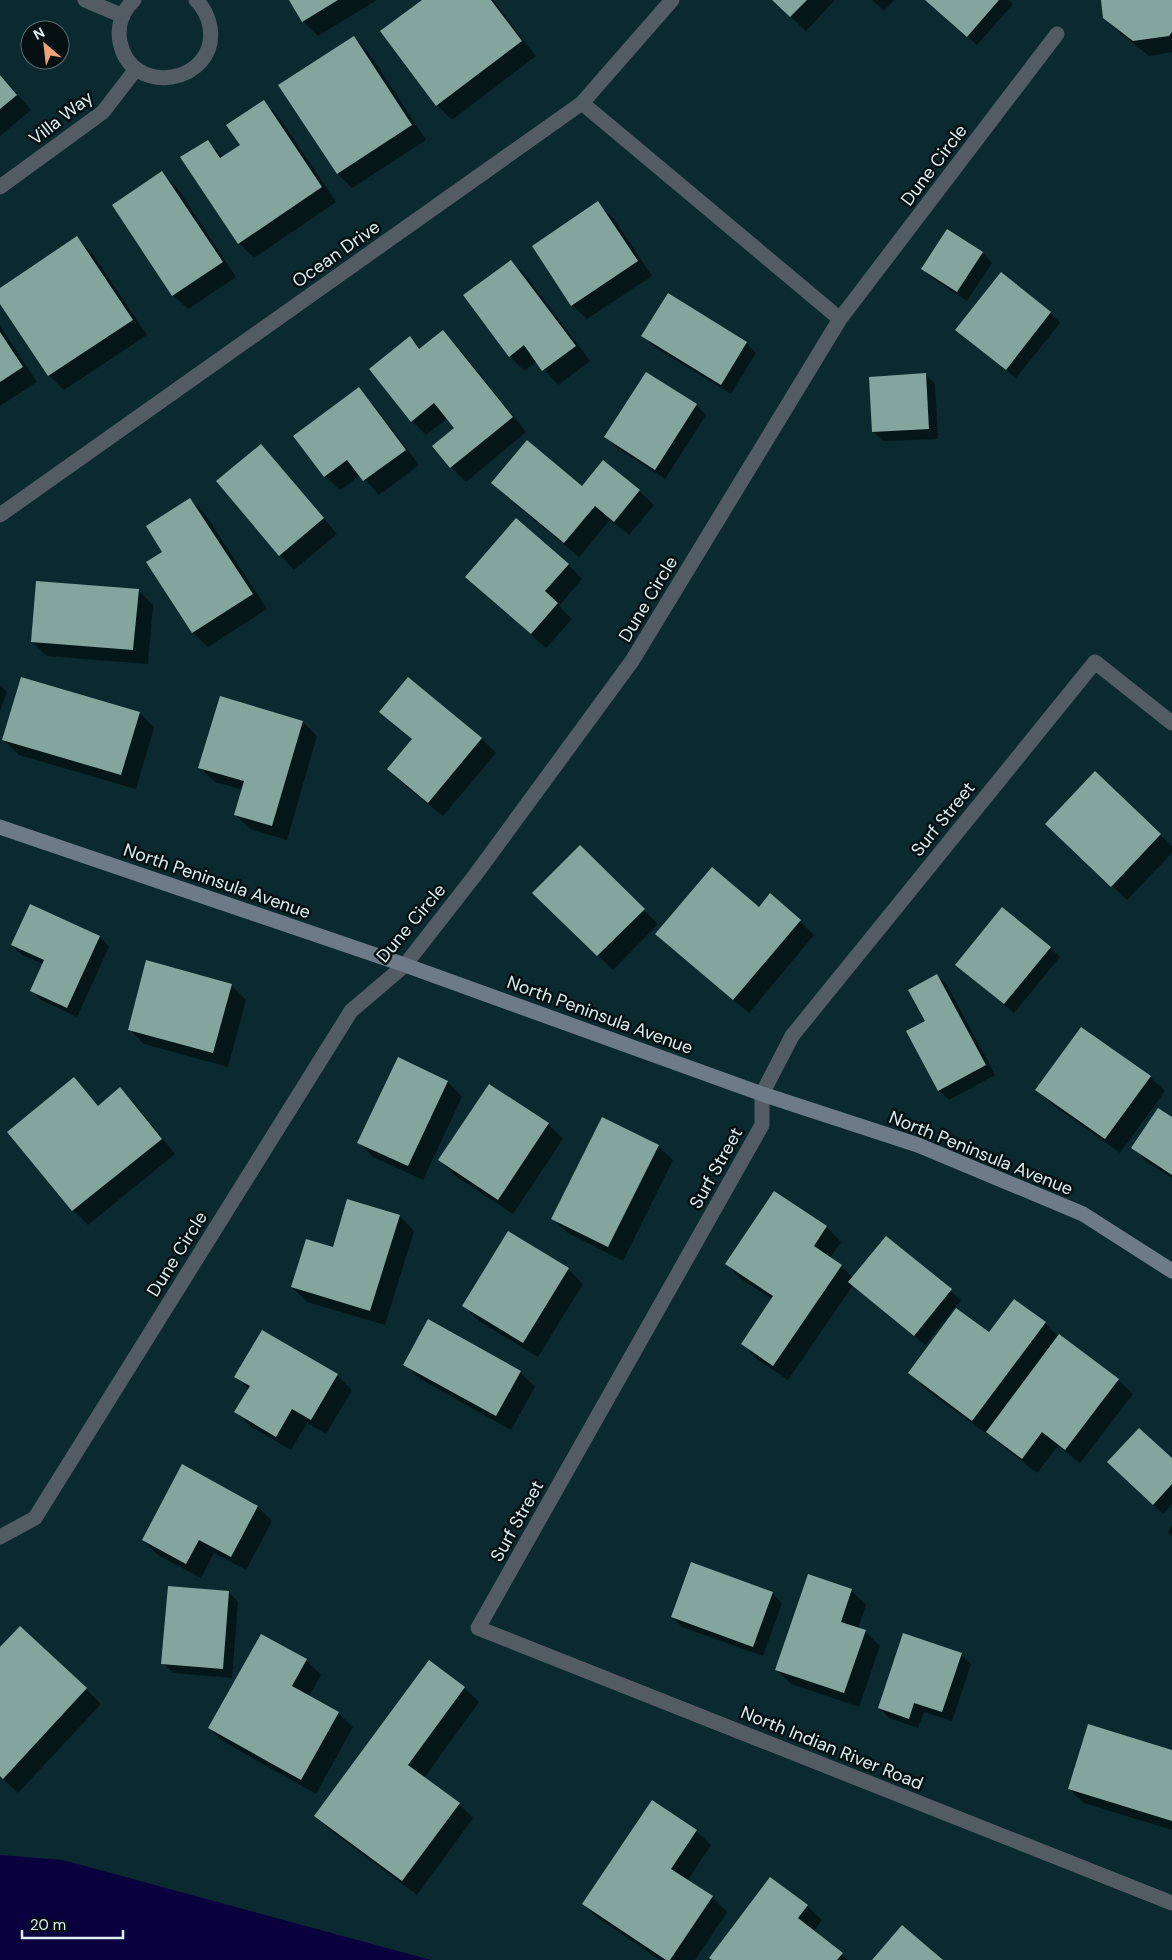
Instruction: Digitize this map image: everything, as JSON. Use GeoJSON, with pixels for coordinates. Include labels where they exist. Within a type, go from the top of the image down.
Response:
{"type":"FeatureCollection","features":[{"type":"Feature","properties":{"kind":"street"},"geometry":{"type":"LineString","coordinates":[[85,0],[123,16]]}},
{"type":"Feature","properties":{"kind":"street"},"geometry":{"type":"LineString","coordinates":[[134,0],[123,16],[119,32],[122,50],[136,69],[147,75],[165,78],[183,75],[198,65],[207,50],[211,32],[207,15],[196,0]]}},
{"type":"Feature","properties":{"kind":"street","name":"Ocean Drive"},"geometry":{"type":"LineString","coordinates":[[0,515],[582,103],[672,0]]}},
{"type":"Feature","properties":{"kind":"street","name":"Dune Circle"},"geometry":{"type":"LineString","coordinates":[[0,1537],[35,1518],[350,1011],[405,965],[476,874],[632,661],[840,319],[1057,34]]}},
{"type":"Feature","properties":{"kind":"street","name":"Villa Way"},"geometry":{"type":"LineString","coordinates":[[0,187],[103,112],[136,69]]}},
{"type":"Feature","properties":{"kind":"street"},"geometry":{"type":"LineString","coordinates":[[582,103],[840,319]]}},
{"type":"Feature","properties":{"kind":"street","name":"Surf Street"},"geometry":{"type":"LineString","coordinates":[[478,1628],[762,1125],[762,1094],[792,1036],[1095,662],[1172,723]]}},
{"type":"Feature","properties":{"kind":"street","name":"North Peninsula Avenue"},"geometry":{"type":"LineString","coordinates":[[0,826],[405,965],[762,1094],[918,1145],[1083,1214],[1172,1271]]}},
{"type":"Feature","properties":{"kind":"street","name":"North Indian River Road"},"geometry":{"type":"LineString","coordinates":[[478,1628],[1172,1902]]}},
{"type":"Feature","properties":{"kind":"shaded area"},"geometry":{"type":"Polygon","coordinates":[[[0,1855],[63,1860],[431,1960],[0,1960],[0,1855]]]}},
{"type":"Feature","properties":{"kind":"building"},"geometry":{"type":"Polygon","coordinates":[[[289,0],[338,0],[302,22],[289,0]]]}},
{"type":"Feature","properties":{"kind":"building"},"geometry":{"type":"Polygon","coordinates":[[[422,0],[491,0],[522,41],[436,106],[380,31],[422,0]]]}},
{"type":"Feature","properties":{"kind":"building"},"geometry":{"type":"Polygon","coordinates":[[[772,0],[807,0],[790,17],[772,0]]]}},
{"type":"Feature","properties":{"kind":"building"},"geometry":{"type":"Polygon","coordinates":[[[925,0],[999,0],[967,37],[925,0]]]}},
{"type":"Feature","properties":{"kind":"building"},"geometry":{"type":"Polygon","coordinates":[[[1101,0],[1172,0],[1172,32],[1169,36],[1133,41],[1103,18],[1101,0]]]}},
{"type":"Feature","properties":{"kind":"building"},"geometry":{"type":"Polygon","coordinates":[[[354,36],[412,125],[337,174],[278,85],[354,36]]]}},
{"type":"Feature","properties":{"kind":"building"},"geometry":{"type":"Polygon","coordinates":[[[0,75],[17,95],[0,109],[0,75]]]}},
{"type":"Feature","properties":{"kind":"building"},"geometry":{"type":"Polygon","coordinates":[[[264,100],[322,187],[238,244],[180,157],[208,140],[220,158],[240,145],[226,125],[264,100]]]}},
{"type":"Feature","properties":{"kind":"building"},"geometry":{"type":"Polygon","coordinates":[[[162,171],[223,262],[172,296],[112,205],[162,171]]]}},
{"type":"Feature","properties":{"kind":"building"},"geometry":{"type":"Polygon","coordinates":[[[598,201],[638,261],[571,306],[532,246],[598,201]]]}},
{"type":"Feature","properties":{"kind":"building"},"geometry":{"type":"Polygon","coordinates":[[[947,229],[983,252],[957,292],[921,269],[947,229]]]}},
{"type":"Feature","properties":{"kind":"building"},"geometry":{"type":"Polygon","coordinates":[[[77,236],[133,320],[48,376],[0,304],[0,288],[77,236]]]}},
{"type":"Feature","properties":{"kind":"building"},"geometry":{"type":"Polygon","coordinates":[[[511,260],[576,346],[542,371],[524,345],[509,357],[463,295],[511,260]]]}},
{"type":"Feature","properties":{"kind":"building"},"geometry":{"type":"Polygon","coordinates":[[[1001,272],[1051,312],[1006,370],[955,330],[1001,272]]]}},
{"type":"Feature","properties":{"kind":"building"},"geometry":{"type":"Polygon","coordinates":[[[668,293],[747,342],[721,385],[641,336],[668,293]]]}},
{"type":"Feature","properties":{"kind":"building"},"geometry":{"type":"Polygon","coordinates":[[[443,330],[513,417],[450,468],[432,446],[454,428],[434,403],[411,422],[369,369],[410,336],[419,349],[443,330]]]}},
{"type":"Feature","properties":{"kind":"building"},"geometry":{"type":"Polygon","coordinates":[[[0,332],[23,367],[0,382],[0,332]]]}},
{"type":"Feature","properties":{"kind":"building"},"geometry":{"type":"Polygon","coordinates":[[[646,372],[697,404],[655,470],[604,437],[646,372]]]}},
{"type":"Feature","properties":{"kind":"building"},"geometry":{"type":"Polygon","coordinates":[[[926,373],[929,429],[872,432],[869,377],[926,373]]]}},
{"type":"Feature","properties":{"kind":"building"},"geometry":{"type":"Polygon","coordinates":[[[359,387],[406,450],[363,481],[347,460],[324,477],[293,436],[359,387]]]}},
{"type":"Feature","properties":{"kind":"building"},"geometry":{"type":"Polygon","coordinates":[[[527,440],[582,486],[603,460],[640,490],[614,522],[595,506],[564,543],[491,483],[527,440]]]}},
{"type":"Feature","properties":{"kind":"building"},"geometry":{"type":"Polygon","coordinates":[[[261,444],[324,518],[279,556],[216,481],[261,444]]]}},
{"type":"Feature","properties":{"kind":"building"},"geometry":{"type":"Polygon","coordinates":[[[190,498],[253,594],[192,633],[146,562],[162,552],[146,526],[190,498]]]}},
{"type":"Feature","properties":{"kind":"building"},"geometry":{"type":"Polygon","coordinates":[[[516,518],[569,564],[545,591],[558,603],[531,634],[465,577],[516,518]]]}},
{"type":"Feature","properties":{"kind":"building"},"geometry":{"type":"Polygon","coordinates":[[[36,581],[139,589],[133,650],[31,642],[36,581]]]}},
{"type":"Feature","properties":{"kind":"building"},"geometry":{"type":"Polygon","coordinates":[[[21,677],[140,712],[121,775],[2,740],[21,677]]]}},
{"type":"Feature","properties":{"kind":"building"},"geometry":{"type":"Polygon","coordinates":[[[408,677],[482,738],[428,803],[387,769],[412,739],[379,712],[408,677]]]}},
{"type":"Feature","properties":{"kind":"building"},"geometry":{"type":"Polygon","coordinates":[[[220,696],[303,721],[272,826],[234,815],[244,781],[198,768],[220,696]]]}},
{"type":"Feature","properties":{"kind":"building"},"geometry":{"type":"Polygon","coordinates":[[[1095,771],[1161,834],[1111,887],[1045,824],[1095,771]]]}},
{"type":"Feature","properties":{"kind":"building"},"geometry":{"type":"Polygon","coordinates":[[[580,845],[645,909],[597,956],[532,893],[580,845]]]}},
{"type":"Feature","properties":{"kind":"building"},"geometry":{"type":"Polygon","coordinates":[[[712,867],[759,907],[770,893],[801,920],[733,1000],[655,934],[712,867]]]}},
{"type":"Feature","properties":{"kind":"building"},"geometry":{"type":"Polygon","coordinates":[[[30,904],[100,936],[67,1008],[30,991],[44,960],[11,945],[30,904]]]}},
{"type":"Feature","properties":{"kind":"building"},"geometry":{"type":"Polygon","coordinates":[[[1002,907],[1051,947],[1004,1004],[955,965],[1002,907]]]}},
{"type":"Feature","properties":{"kind":"building"},"geometry":{"type":"Polygon","coordinates":[[[146,960],[232,984],[213,1053],[128,1030],[146,960]]]}},
{"type":"Feature","properties":{"kind":"building"},"geometry":{"type":"Polygon","coordinates":[[[937,974],[986,1065],[938,1091],[906,1031],[925,1021],[908,990],[937,974]]]}},
{"type":"Feature","properties":{"kind":"building"},"geometry":{"type":"Polygon","coordinates":[[[1081,1027],[1151,1076],[1105,1139],[1035,1090],[1081,1027]]]}},
{"type":"Feature","properties":{"kind":"building"},"geometry":{"type":"Polygon","coordinates":[[[398,1057],[448,1081],[408,1166],[357,1143],[398,1057]]]}},
{"type":"Feature","properties":{"kind":"building"},"geometry":{"type":"Polygon","coordinates":[[[74,1077],[98,1106],[120,1087],[162,1139],[72,1211],[7,1132],[74,1077]]]}},
{"type":"Feature","properties":{"kind":"building"},"geometry":{"type":"Polygon","coordinates":[[[489,1084],[549,1123],[498,1200],[438,1160],[489,1084]]]}},
{"type":"Feature","properties":{"kind":"building"},"geometry":{"type":"Polygon","coordinates":[[[1158,1108],[1172,1117],[1172,1175],[1131,1148],[1158,1108]]]}},
{"type":"Feature","properties":{"kind":"building"},"geometry":{"type":"Polygon","coordinates":[[[602,1117],[659,1145],[608,1247],[551,1219],[602,1117]]]}},
{"type":"Feature","properties":{"kind":"building"},"geometry":{"type":"Polygon","coordinates":[[[774,1191],[827,1226],[814,1246],[842,1265],[773,1366],[741,1344],[773,1296],[725,1264],[774,1191]]]}},
{"type":"Feature","properties":{"kind":"building"},"geometry":{"type":"Polygon","coordinates":[[[347,1199],[400,1215],[370,1311],[291,1287],[306,1239],[333,1247],[347,1199]]]}},
{"type":"Feature","properties":{"kind":"building"},"geometry":{"type":"Polygon","coordinates":[[[508,1231],[569,1268],[523,1343],[462,1306],[508,1231]]]}},
{"type":"Feature","properties":{"kind":"building"},"geometry":{"type":"Polygon","coordinates":[[[886,1236],[952,1289],[914,1336],[848,1282],[886,1236]]]}},
{"type":"Feature","properties":{"kind":"building"},"geometry":{"type":"Polygon","coordinates":[[[1014,1299],[1046,1322],[972,1421],[908,1373],[956,1308],[989,1332],[1014,1299]]]}},
{"type":"Feature","properties":{"kind":"building"},"geometry":{"type":"Polygon","coordinates":[[[428,1319],[521,1371],[496,1416],[403,1365],[428,1319]]]}},
{"type":"Feature","properties":{"kind":"building"},"geometry":{"type":"Polygon","coordinates":[[[262,1330],[338,1374],[311,1420],[292,1409],[276,1437],[234,1412],[250,1386],[234,1377],[262,1330]]]}},
{"type":"Feature","properties":{"kind":"building"},"geometry":{"type":"Polygon","coordinates":[[[1059,1334],[1119,1379],[1065,1450],[1042,1432],[1022,1459],[986,1432],[1059,1334]]]}},
{"type":"Feature","properties":{"kind":"building"},"geometry":{"type":"Polygon","coordinates":[[[1139,1428],[1172,1458],[1172,1484],[1153,1505],[1107,1462],[1139,1428]]]}},
{"type":"Feature","properties":{"kind":"building"},"geometry":{"type":"Polygon","coordinates":[[[182,1464],[258,1506],[231,1557],[199,1540],[186,1564],[142,1540],[182,1464]]]}},
{"type":"Feature","properties":{"kind":"building"},"geometry":{"type":"Polygon","coordinates":[[[691,1562],[773,1592],[753,1647],[671,1617],[691,1562]]]}},
{"type":"Feature","properties":{"kind":"building"},"geometry":{"type":"Polygon","coordinates":[[[808,1574],[852,1589],[841,1622],[866,1630],[844,1693],[775,1670],[808,1574]]]}},
{"type":"Feature","properties":{"kind":"building"},"geometry":{"type":"Polygon","coordinates":[[[168,1586],[229,1591],[223,1669],[161,1664],[168,1586]]]}},
{"type":"Feature","properties":{"kind":"building"},"geometry":{"type":"Polygon","coordinates":[[[20,1626],[87,1688],[3,1779],[0,1776],[0,1647],[20,1626]]]}},
{"type":"Feature","properties":{"kind":"building"},"geometry":{"type":"Polygon","coordinates":[[[903,1633],[962,1653],[942,1712],[914,1703],[909,1719],[878,1708],[903,1633]]]}},
{"type":"Feature","properties":{"kind":"building"},"geometry":{"type":"Polygon","coordinates":[[[261,1634],[307,1659],[292,1686],[339,1712],[301,1780],[208,1728],[261,1634]]]}},
{"type":"Feature","properties":{"kind":"building"},"geometry":{"type":"Polygon","coordinates":[[[429,1660],[465,1687],[408,1765],[460,1803],[402,1881],[314,1816],[429,1660]]]}},
{"type":"Feature","properties":{"kind":"building"},"geometry":{"type":"Polygon","coordinates":[[[1088,1724],[1172,1750],[1172,1821],[1068,1789],[1088,1724]]]}},
{"type":"Feature","properties":{"kind":"building"},"geometry":{"type":"Polygon","coordinates":[[[652,1800],[697,1830],[671,1869],[713,1896],[670,1960],[666,1960],[582,1904],[652,1800]]]}},
{"type":"Feature","properties":{"kind":"building"},"geometry":{"type":"Polygon","coordinates":[[[770,1877],[808,1905],[798,1918],[843,1953],[837,1960],[712,1960],[709,1958],[770,1877]]]}},
{"type":"Feature","properties":{"kind":"building"},"geometry":{"type":"Polygon","coordinates":[[[902,1925],[943,1960],[872,1960],[902,1925]]]}}]}
